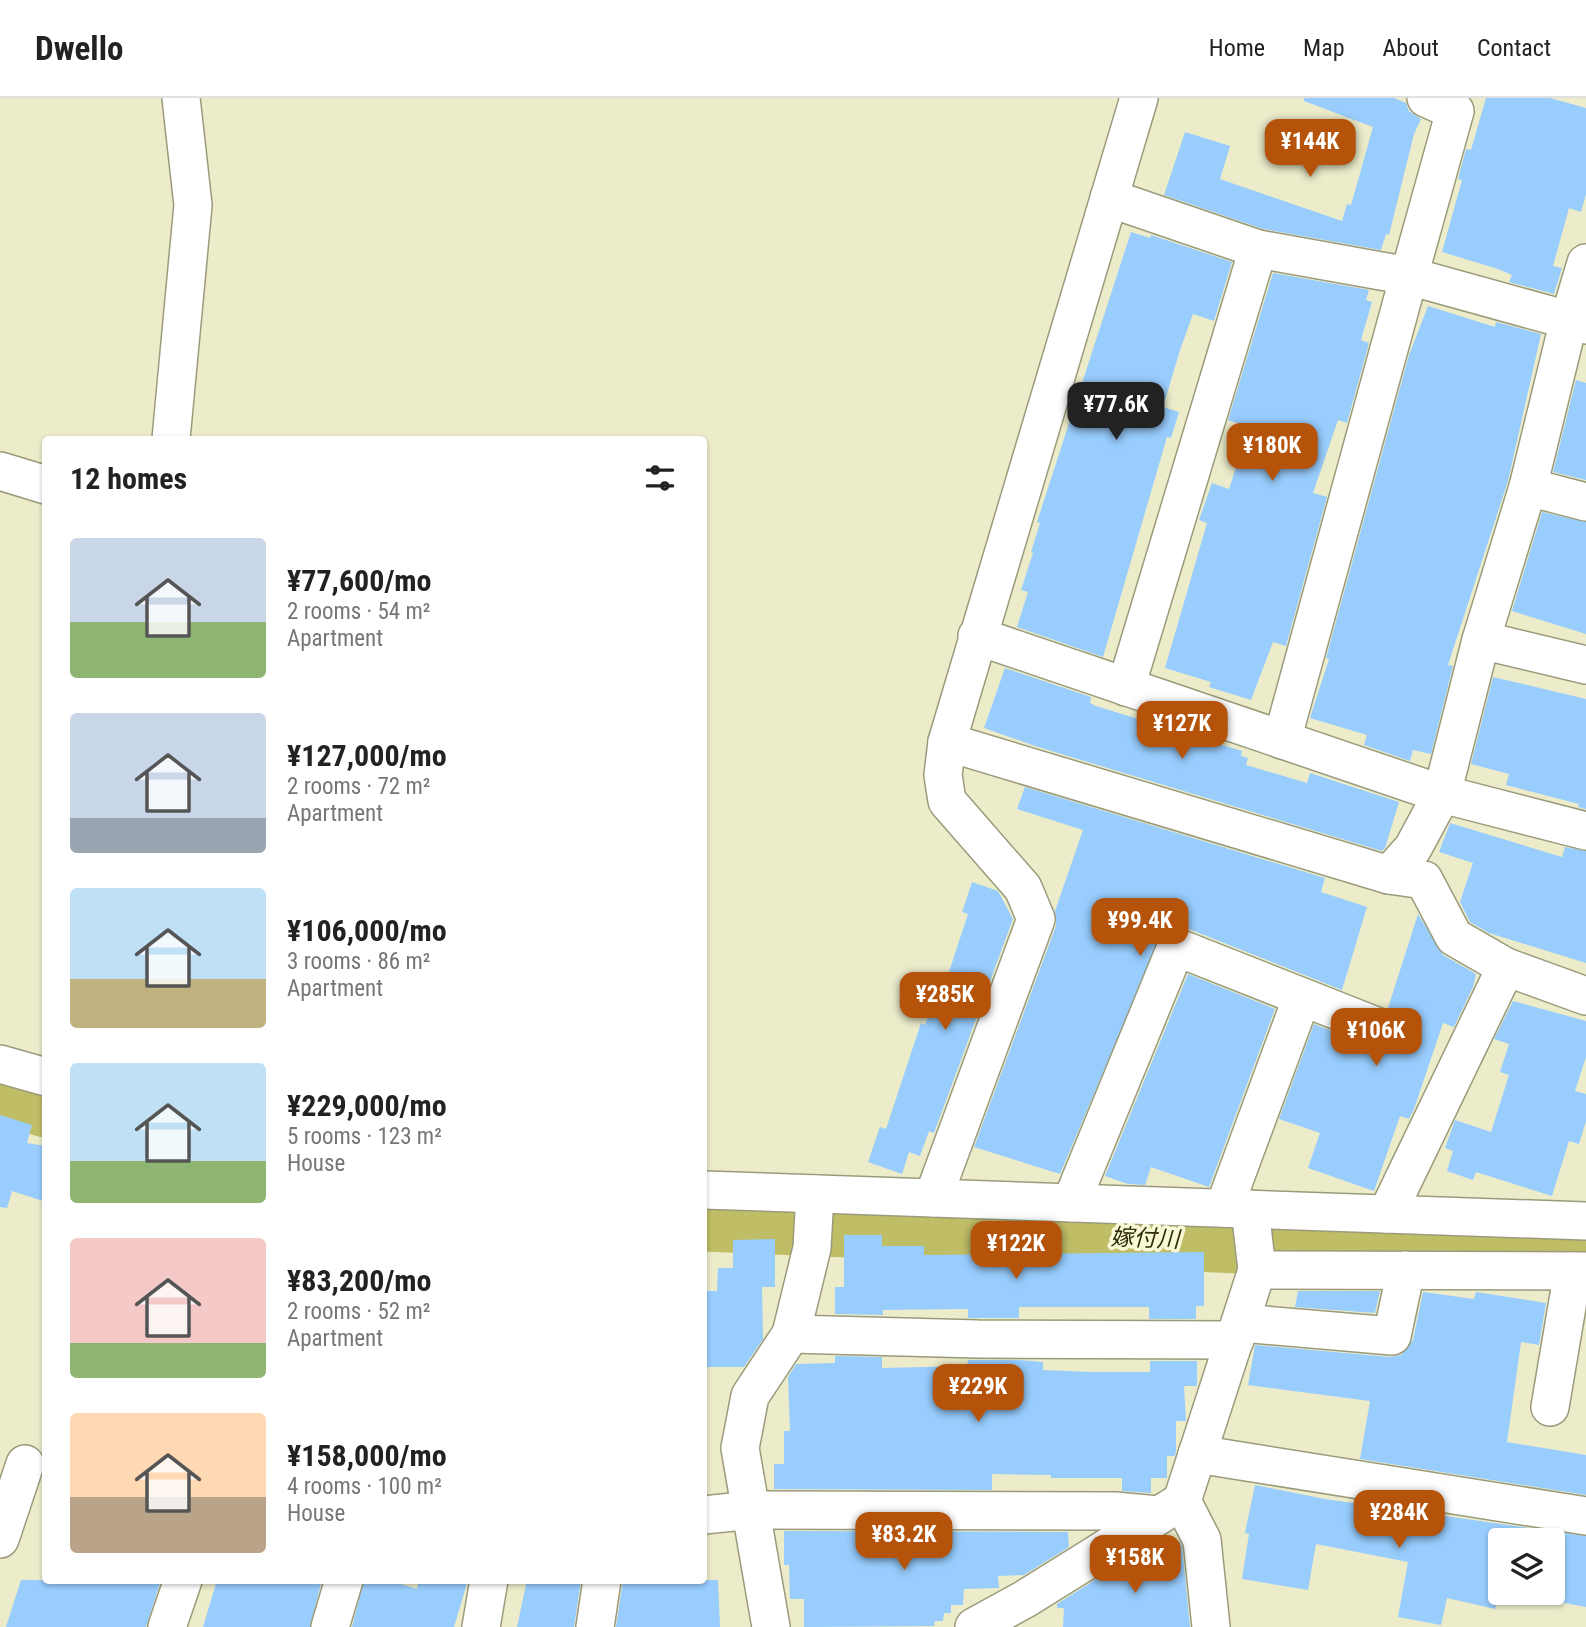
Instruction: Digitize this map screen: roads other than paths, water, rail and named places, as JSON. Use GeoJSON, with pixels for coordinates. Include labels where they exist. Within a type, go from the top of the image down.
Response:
{"type":"FeatureCollection","features":[{"type":"Feature","properties":{"kind":"street"},"geometry":{"type":"LineString","coordinates":[[171,436],[193,205],[181,98]]}},
{"type":"Feature","properties":{"kind":"street"},"geometry":{"type":"LineString","coordinates":[[933,1198],[1037,919],[1023,888],[947,801],[943,775],[947,741],[1139,98]]}},
{"type":"Feature","properties":{"kind":"street"},"geometry":{"type":"LineString","coordinates":[[1282,740],[1409,276],[1447,102]]}},
{"type":"Feature","properties":{"kind":"street"},"geometry":{"type":"LineString","coordinates":[[1109,198],[1258,249],[1409,276],[1577,322]]}},
{"type":"Feature","properties":{"kind":"street"},"geometry":{"type":"LineString","coordinates":[[1126,687],[1258,249]]}},
{"type":"Feature","properties":{"kind":"street"},"geometry":{"type":"LineString","coordinates":[[1389,875],[1413,848],[1442,794],[1481,640],[1577,322],[1586,263]]}},
{"type":"Feature","properties":{"kind":"street"},"geometry":{"type":"LineString","coordinates":[[0,471],[42,484]]}},
{"type":"Feature","properties":{"kind":"street"},"geometry":{"type":"LineString","coordinates":[[1528,487],[1586,502]]}},
{"type":"Feature","properties":{"kind":"street"},"geometry":{"type":"LineString","coordinates":[[977,636],[1442,794],[1586,831]]}},
{"type":"Feature","properties":{"kind":"street"},"geometry":{"type":"LineString","coordinates":[[1481,640],[1586,664]]}},
{"type":"Feature","properties":{"kind":"street"},"geometry":{"type":"LineString","coordinates":[[947,741],[1389,875],[1423,880],[1454,937],[1506,967],[1586,996]]}},
{"type":"Feature","properties":{"kind":"street"},"geometry":{"type":"LineString","coordinates":[[1070,1203],[1175,947],[1381,1028]]}},
{"type":"Feature","properties":{"kind":"street"},"geometry":{"type":"LineString","coordinates":[[1387,1214],[1506,967]]}},
{"type":"Feature","properties":{"kind":"street"},"geometry":{"type":"LineString","coordinates":[[974,1627],[1025,1613],[1170,1508],[1197,1454],[1257,1270],[1237,1209],[1302,997]]}},
{"type":"Feature","properties":{"kind":"street"},"geometry":{"type":"LineString","coordinates":[[0,1065],[42,1076]]}},
{"type":"Feature","properties":{"kind":"street"},"geometry":{"type":"LineString","coordinates":[[707,1190],[1586,1221]]}},
{"type":"Feature","properties":{"kind":"street"},"geometry":{"type":"LineString","coordinates":[[771,1627],[740,1448],[750,1396],[791,1334],[812,1248],[815,1194]]}},
{"type":"Feature","properties":{"kind":"street"},"geometry":{"type":"LineString","coordinates":[[1257,1270],[1580,1271],[1550,1407]]}},
{"type":"Feature","properties":{"kind":"street"},"geometry":{"type":"LineString","coordinates":[[791,1334],[978,1339],[1238,1331],[1392,1336],[1406,1270]]}},
{"type":"Feature","properties":{"kind":"street"},"geometry":{"type":"LineString","coordinates":[[1197,1454],[1586,1516]]}},
{"type":"Feature","properties":{"kind":"street"},"geometry":{"type":"LineString","coordinates":[[0,1539],[24,1464]]}},
{"type":"Feature","properties":{"kind":"street"},"geometry":{"type":"LineString","coordinates":[[707,1515],[752,1510],[1101,1511],[1170,1508],[1202,1540],[1211,1627]]}},
{"type":"Feature","properties":{"kind":"street"},"geometry":{"type":"LineString","coordinates":[[167,1627],[182,1584]]}},
{"type":"Feature","properties":{"kind":"street"},"geometry":{"type":"LineString","coordinates":[[330,1627],[343,1584]]}},
{"type":"Feature","properties":{"kind":"street"},"geometry":{"type":"LineString","coordinates":[[481,1627],[488,1584]]}},
{"type":"Feature","properties":{"kind":"street"},"geometry":{"type":"LineString","coordinates":[[595,1627],[601,1584]]}},
{"type":"Feature","properties":{"kind":"waterway","name":"嫁付川"},"geometry":{"type":"LineString","coordinates":[[0,1093],[42,1105]]}},
{"type":"Feature","properties":{"kind":"waterway","name":"嫁付川"},"geometry":{"type":"LineString","coordinates":[[707,1220],[1240,1242],[1586,1243]]}}]}
